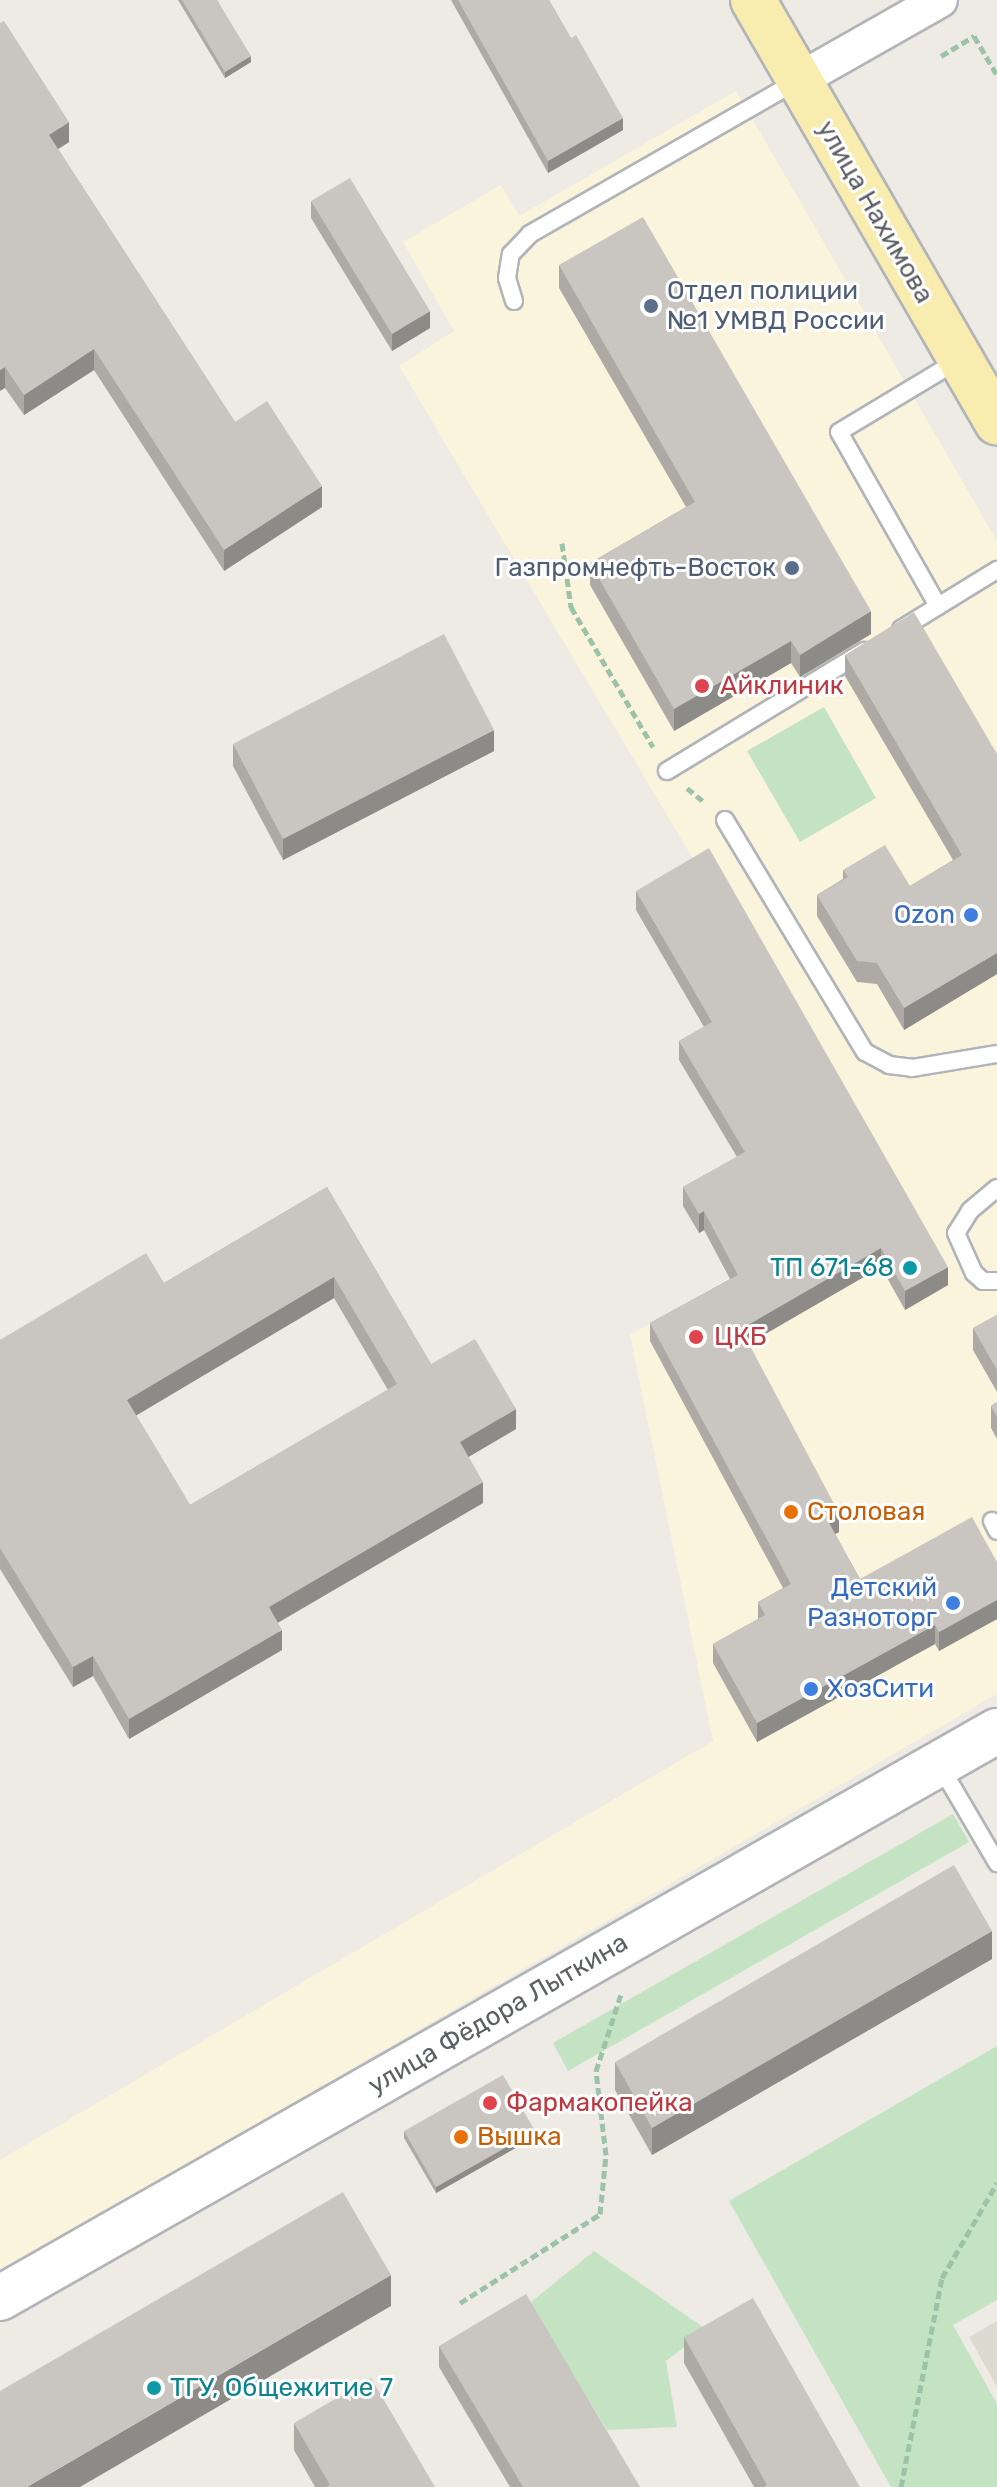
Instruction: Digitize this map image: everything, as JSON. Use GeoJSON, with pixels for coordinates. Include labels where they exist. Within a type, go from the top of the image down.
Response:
{"type":"FeatureCollection","features":[{"type":"Feature","properties":{"kind":"main road","name":"улица Нахимова"},"geometry":{"type":"LineString","coordinates":[[753,0],[997,423]]}},
{"type":"Feature","properties":{"kind":"street"},"geometry":{"type":"LineString","coordinates":[[799,80],[940,0]]}},
{"type":"Feature","properties":{"kind":"street","name":"улица Фёдора Лыткина"},"geometry":{"type":"LineString","coordinates":[[0,2298],[997,1731]]}},
{"type":"Feature","properties":{"kind":"lane"},"geometry":{"type":"LineString","coordinates":[[514,301],[507,278],[511,254],[530,234],[799,80]]}},
{"type":"Feature","properties":{"kind":"lane"},"geometry":{"type":"LineString","coordinates":[[938,606],[839,432],[960,359]]}},
{"type":"Feature","properties":{"kind":"lane"},"geometry":{"type":"LineString","coordinates":[[667,771],[997,570]]}},
{"type":"Feature","properties":{"kind":"lane"},"geometry":{"type":"LineString","coordinates":[[725,820],[865,1052],[889,1065],[912,1068],[997,1054]]}},
{"type":"Feature","properties":{"kind":"lane"},"geometry":{"type":"LineString","coordinates":[[997,1188],[970,1211],[956,1233],[974,1273],[983,1281],[997,1281]]}},
{"type":"Feature","properties":{"kind":"lane"},"geometry":{"type":"LineString","coordinates":[[939,1764],[997,1863]]}},
{"type":"Feature","properties":{"kind":"path"},"geometry":{"type":"LineString","coordinates":[[941,56],[974,36],[997,75]]}},
{"type":"Feature","properties":{"kind":"path"},"geometry":{"type":"LineString","coordinates":[[562,543],[571,607],[667,771],[725,820]]}},
{"type":"Feature","properties":{"kind":"path"},"geometry":{"type":"LineString","coordinates":[[460,2303],[600,2214],[606,2155],[596,2071],[622,1990]]}},
{"type":"Feature","properties":{"kind":"path"},"geometry":{"type":"LineString","coordinates":[[901,2487],[942,2278],[997,2183]]}},
{"type":"Feature","properties":{"kind":"shaded area"},"geometry":{"type":"Polygon","coordinates":[[[736,91],[997,541],[997,1694],[0,2273],[0,2160],[713,1741],[630,1335],[889,1187],[399,366],[454,331],[403,242],[501,185],[519,216],[736,91]]]}},
{"type":"Feature","properties":{"kind":"shaded area"},"geometry":{"type":"Polygon","coordinates":[[[997,2321],[997,2387],[969,2337],[997,2321]]]}},
{"type":"Feature","properties":{"kind":"green space"},"geometry":{"type":"Polygon","coordinates":[[[824,707],[876,798],[800,842],[747,751],[824,707]]]}},
{"type":"Feature","properties":{"kind":"green space"},"geometry":{"type":"Polygon","coordinates":[[[953,1814],[969,1842],[568,2071],[553,2043],[953,1814]]]}},
{"type":"Feature","properties":{"kind":"green space"},"geometry":{"type":"Polygon","coordinates":[[[997,2046],[997,2300],[953,2325],[997,2404],[997,2487],[891,2487],[729,2201],[997,2046]]]}},
{"type":"Feature","properties":{"kind":"green space"},"geometry":{"type":"Polygon","coordinates":[[[594,2251],[707,2330],[666,2361],[677,2427],[607,2430],[530,2303],[594,2251]]]}},
{"type":"Feature","properties":{"kind":"building"},"geometry":{"type":"Polygon","coordinates":[[[182,0],[217,0],[251,56],[225,72],[182,0]]]}},
{"type":"Feature","properties":{"kind":"building"},"geometry":{"type":"Polygon","coordinates":[[[458,0],[549,0],[571,38],[576,35],[623,118],[548,161],[458,0]]]}},
{"type":"Feature","properties":{"kind":"building"},"geometry":{"type":"Polygon","coordinates":[[[4,21],[69,122],[49,135],[235,422],[267,401],[322,486],[224,550],[94,349],[24,395],[5,367],[0,370],[0,23],[4,21]]]}},
{"type":"Feature","properties":{"kind":"building"},"geometry":{"type":"Polygon","coordinates":[[[350,178],[430,311],[392,334],[311,201],[350,178]]]}},
{"type":"Feature","properties":{"kind":"building"},"geometry":{"type":"Polygon","coordinates":[[[643,217],[871,611],[800,655],[791,641],[674,709],[590,563],[695,502],[559,265],[643,217]]]}},
{"type":"Feature","properties":{"kind":"building"},"geometry":{"type":"Polygon","coordinates":[[[914,612],[997,754],[997,953],[904,1008],[877,963],[857,961],[817,895],[848,877],[843,870],[885,845],[910,886],[962,855],[845,655],[914,612]]]}},
{"type":"Feature","properties":{"kind":"building"},"geometry":{"type":"Polygon","coordinates":[[[444,634],[494,730],[283,839],[233,744],[444,634]]]}},
{"type":"Feature","properties":{"kind":"building"},"geometry":{"type":"Polygon","coordinates":[[[709,848],[948,1267],[905,1291],[881,1248],[741,1329],[839,1513],[827,1519],[860,1579],[972,1517],[997,1562],[997,1600],[939,1632],[935,1625],[757,1723],[713,1644],[765,1615],[758,1602],[791,1584],[650,1323],[738,1275],[704,1211],[699,1214],[683,1187],[745,1152],[679,1041],[712,1022],[636,891],[709,848]]]}},
{"type":"Feature","properties":{"kind":"building"},"geometry":{"type":"Polygon","coordinates":[[[327,1187],[431,1364],[475,1339],[516,1409],[460,1442],[483,1482],[269,1607],[282,1630],[129,1719],[93,1656],[73,1667],[0,1548],[0,1340],[146,1253],[164,1283],[327,1187]],[[334,1277],[127,1400],[190,1505],[397,1384],[334,1277]]]}},
{"type":"Feature","properties":{"kind":"building"},"geometry":{"type":"Polygon","coordinates":[[[997,1315],[997,1370],[973,1328],[997,1315]]]}},
{"type":"Feature","properties":{"kind":"building"},"geometry":{"type":"Polygon","coordinates":[[[997,1402],[997,1417],[991,1406],[997,1402]]]}},
{"type":"Feature","properties":{"kind":"building"},"geometry":{"type":"Polygon","coordinates":[[[954,1865],[992,1931],[652,2128],[615,2062],[954,1865]]]}},
{"type":"Feature","properties":{"kind":"building"},"geometry":{"type":"Polygon","coordinates":[[[503,2075],[535,2131],[436,2187],[404,2131],[503,2075]]]}},
{"type":"Feature","properties":{"kind":"building","name":"ТГУ, Общежитие 7"},"geometry":{"type":"Polygon","coordinates":[[[343,2192],[391,2275],[27,2487],[0,2487],[0,2391],[343,2192]]]}},
{"type":"Feature","properties":{"kind":"building"},"geometry":{"type":"Polygon","coordinates":[[[526,2294],[640,2487],[523,2487],[439,2346],[526,2294]]]}},
{"type":"Feature","properties":{"kind":"building"},"geometry":{"type":"Polygon","coordinates":[[[753,2298],[860,2487],[764,2487],[767,2485],[684,2337],[753,2298]]]}},
{"type":"Feature","properties":{"kind":"building"},"geometry":{"type":"Polygon","coordinates":[[[371,2378],[435,2487],[326,2487],[330,2485],[294,2423],[371,2378]]]}},
{"type":"Feature","properties":{"kind":"place","name":"Отдел полиции №1 УМВД России"},"geometry":{"type":"Point","coordinates":[651,306]}},
{"type":"Feature","properties":{"kind":"place","name":"Газпромнефть-Восток"},"geometry":{"type":"Point","coordinates":[792,568]}},
{"type":"Feature","properties":{"kind":"place","name":"Айклиник"},"geometry":{"type":"Point","coordinates":[702,686]}},
{"type":"Feature","properties":{"kind":"place","name":"Ozon"},"geometry":{"type":"Point","coordinates":[971,915]}},
{"type":"Feature","properties":{"kind":"place","name":"ТП 671-68"},"geometry":{"type":"Point","coordinates":[910,1268]}},
{"type":"Feature","properties":{"kind":"place","name":"ЦКБ"},"geometry":{"type":"Point","coordinates":[696,1337]}},
{"type":"Feature","properties":{"kind":"place","name":"Столовая"},"geometry":{"type":"Point","coordinates":[791,1512]}},
{"type":"Feature","properties":{"kind":"place","name":"Детский Разноторг"},"geometry":{"type":"Point","coordinates":[953,1603]}},
{"type":"Feature","properties":{"kind":"place","name":"ХозСити"},"geometry":{"type":"Point","coordinates":[811,1689]}},
{"type":"Feature","properties":{"kind":"place","name":"Фармакопейка"},"geometry":{"type":"Point","coordinates":[490,2103]}},
{"type":"Feature","properties":{"kind":"place","name":"Вышка"},"geometry":{"type":"Point","coordinates":[461,2137]}},
{"type":"Feature","properties":{"kind":"place","name":"ТГУ, Общежитие 7"},"geometry":{"type":"Point","coordinates":[154,2388]}}]}
